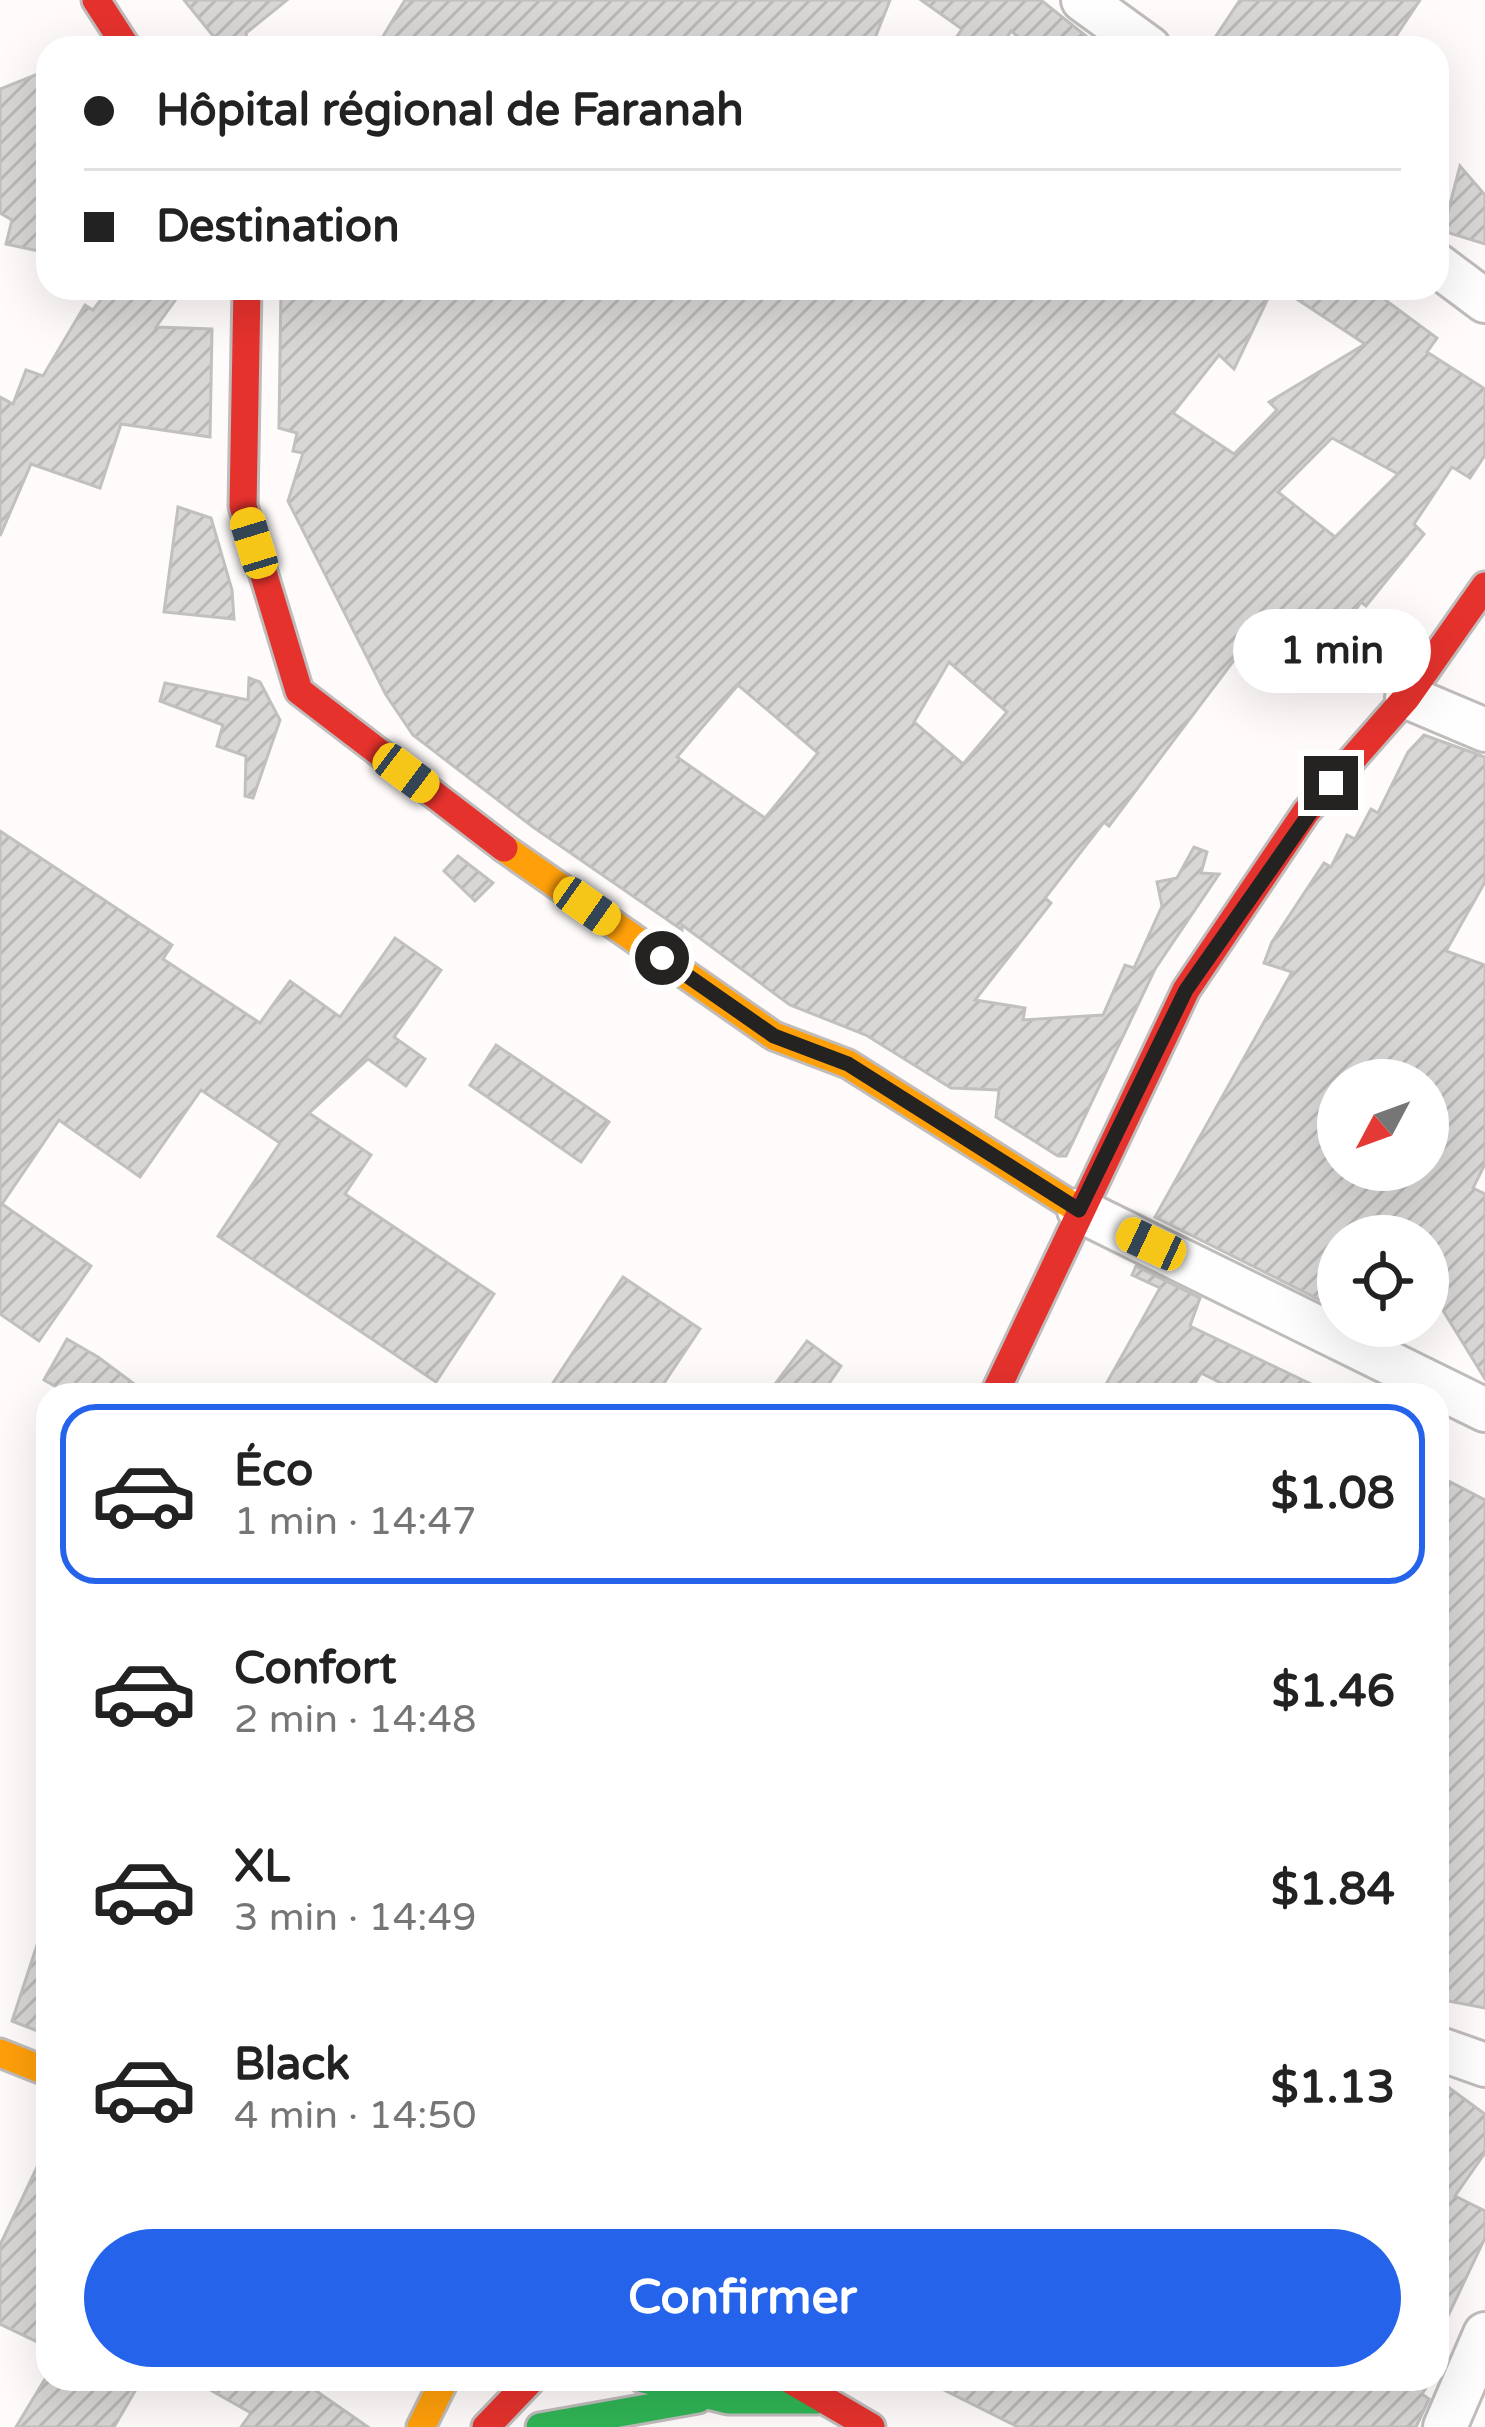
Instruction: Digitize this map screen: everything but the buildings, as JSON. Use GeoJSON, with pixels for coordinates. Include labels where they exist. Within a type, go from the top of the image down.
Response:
{"type":"FeatureCollection","features":[{"type":"Feature","properties":{"kind":"main road"},"geometry":{"type":"LineString","coordinates":[[96,0],[119,36]]}},
{"type":"Feature","properties":{"kind":"main road"},"geometry":{"type":"LineString","coordinates":[[247,300],[243,506],[299,691],[513,855],[774,1036],[848,1064],[1079,1210]]}},
{"type":"Feature","properties":{"kind":"main road"},"geometry":{"type":"LineString","coordinates":[[1000,1383],[1186,990],[1306,812],[1407,697],[1485,586]]}},
{"type":"Feature","properties":{"kind":"main road"},"geometry":{"type":"LineString","coordinates":[[0,2053],[36,2067]]}},
{"type":"Feature","properties":{"kind":"main road"},"geometry":{"type":"LineString","coordinates":[[421,2427],[439,2391]]}},
{"type":"Feature","properties":{"kind":"main road"},"geometry":{"type":"LineString","coordinates":[[486,2427],[520,2391]]}},
{"type":"Feature","properties":{"kind":"main road"},"geometry":{"type":"LineString","coordinates":[[676,2391],[698,2399]]}},
{"type":"Feature","properties":{"kind":"main road"},"geometry":{"type":"LineString","coordinates":[[805,2391],[871,2427]]}},
{"type":"Feature","properties":{"kind":"main road"},"geometry":{"type":"LineString","coordinates":[[540,2427],[698,2399],[760,2404],[817,2400]]}},
{"type":"Feature","properties":{"kind":"street"},"geometry":{"type":"LineString","coordinates":[[1083,0],[1132,36]]}},
{"type":"Feature","properties":{"kind":"street"},"geometry":{"type":"LineString","coordinates":[[1449,274],[1485,301]]}},
{"type":"Feature","properties":{"kind":"street"},"geometry":{"type":"LineString","coordinates":[[1407,697],[1485,730]]}},
{"type":"Feature","properties":{"kind":"street"},"geometry":{"type":"LineString","coordinates":[[1079,1210],[1430,1383]]}},
{"type":"Feature","properties":{"kind":"street"},"geometry":{"type":"LineString","coordinates":[[1449,1392],[1485,1410]]}},
{"type":"Feature","properties":{"kind":"street"},"geometry":{"type":"LineString","coordinates":[[1449,2052],[1485,2065]]}},
{"type":"Feature","properties":{"kind":"street"},"geometry":{"type":"LineString","coordinates":[[1444,2427],[1485,2334]]}},
{"type":"Feature","properties":{"kind":"traffic: fast"},"geometry":{"type":"LineString","coordinates":[[692,2391],[728,2400],[817,2400]]}},
{"type":"Feature","properties":{"kind":"traffic: fast"},"geometry":{"type":"LineString","coordinates":[[540,2427],[698,2399]]}},
{"type":"Feature","properties":{"kind":"traffic: slow"},"geometry":{"type":"LineString","coordinates":[[504,848],[774,1036],[848,1064],[1079,1210]]}},
{"type":"Feature","properties":{"kind":"traffic: slow"},"geometry":{"type":"LineString","coordinates":[[0,2053],[36,2067]]}},
{"type":"Feature","properties":{"kind":"traffic: slow"},"geometry":{"type":"LineString","coordinates":[[421,2427],[439,2391]]}},
{"type":"Feature","properties":{"kind":"traffic: jam"},"geometry":{"type":"LineString","coordinates":[[96,0],[119,36]]}},
{"type":"Feature","properties":{"kind":"traffic: jam"},"geometry":{"type":"LineString","coordinates":[[247,300],[243,506],[299,691],[504,848]]}},
{"type":"Feature","properties":{"kind":"traffic: jam"},"geometry":{"type":"LineString","coordinates":[[1000,1383],[1186,990],[1306,812],[1407,697],[1485,586]]}},
{"type":"Feature","properties":{"kind":"traffic: jam"},"geometry":{"type":"LineString","coordinates":[[486,2427],[520,2391]]}},
{"type":"Feature","properties":{"kind":"traffic: jam"},"geometry":{"type":"LineString","coordinates":[[810,2391],[871,2427]]}},
{"type":"Feature","properties":{"kind":"route"},"geometry":{"type":"LineString","coordinates":[[662,958],[774,1036],[848,1064],[1079,1210],[1186,990],[1306,812],[1331,783]]}}]}
